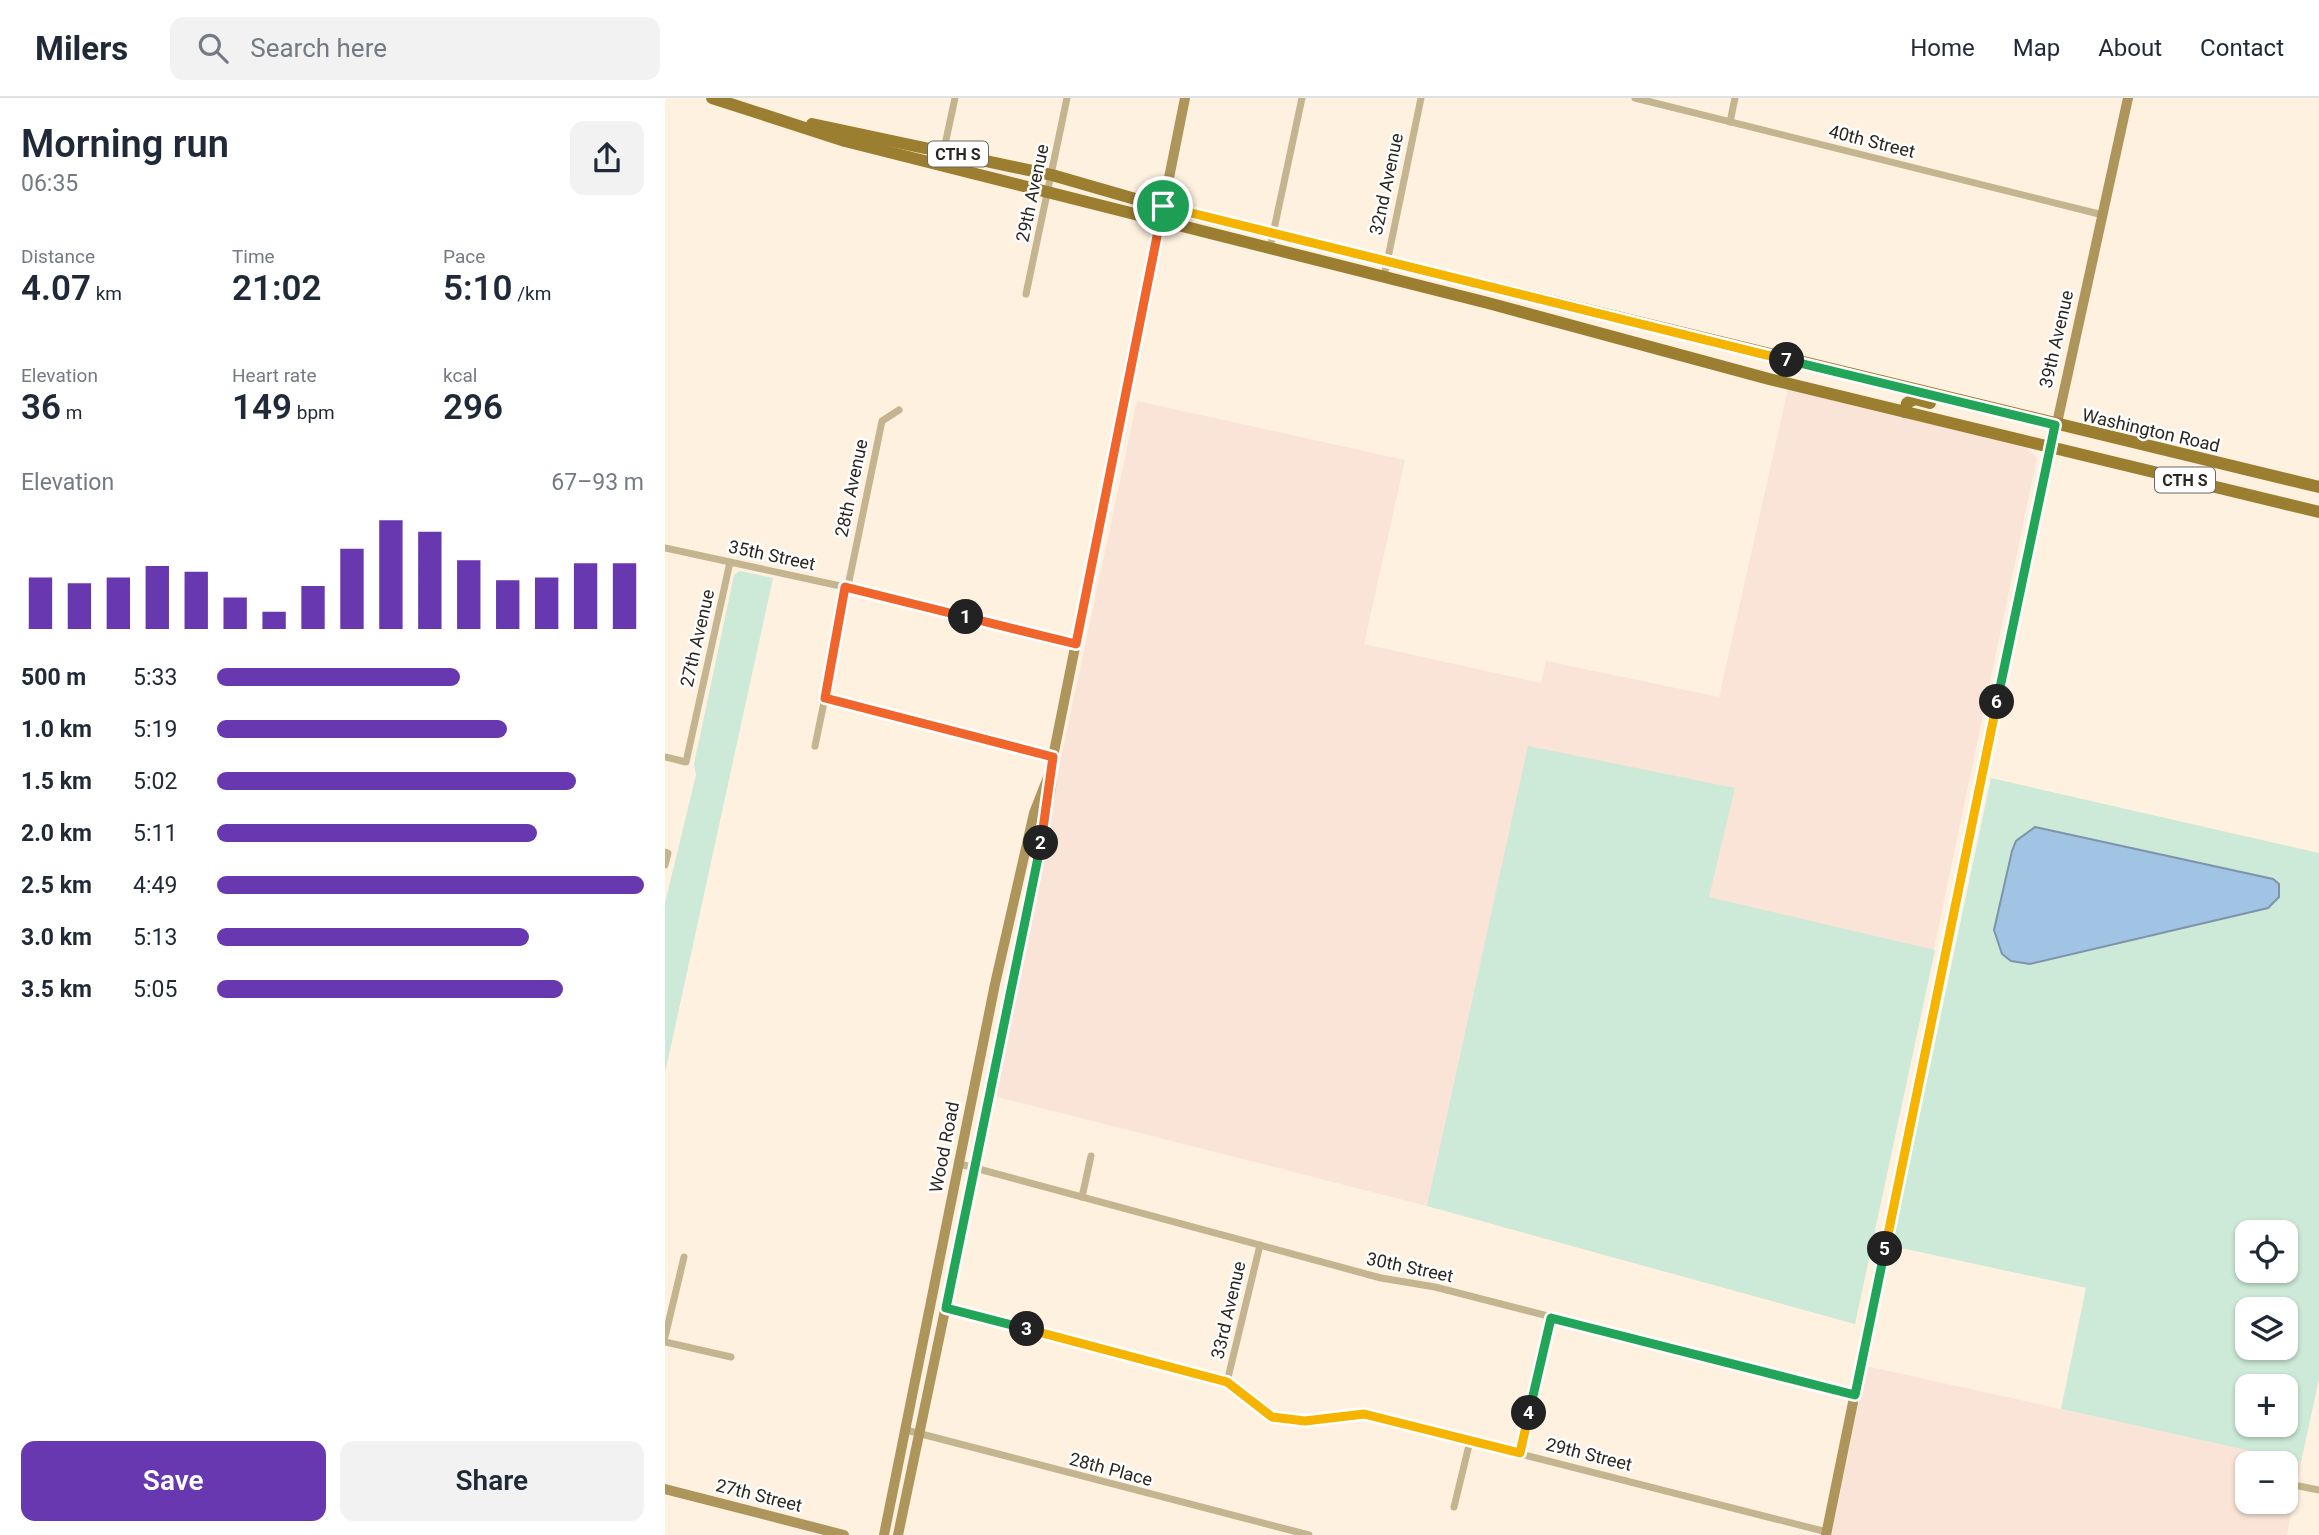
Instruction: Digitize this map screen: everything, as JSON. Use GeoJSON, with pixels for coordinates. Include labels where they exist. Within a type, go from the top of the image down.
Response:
{"type":"FeatureCollection","features":[{"type":"Feature","properties":{"kind":"main road","name":"Washington Road"},"geometry":{"type":"LineString","coordinates":[[712,98],[845,141],[1048,192],[1273,233],[1972,405],[2319,487]]}},
{"type":"Feature","properties":{"kind":"main road","name":"Washington Road"},"geometry":{"type":"LineString","coordinates":[[750,111],[1052,175],[1270,248],[1905,412],[2319,512]]}},
{"type":"Feature","properties":{"kind":"main road"},"geometry":{"type":"LineString","coordinates":[[1434,289],[1437,274]]}},
{"type":"Feature","properties":{"kind":"main road"},"geometry":{"type":"LineString","coordinates":[[1905,412],[1907,403],[1915,399],[1953,408],[1972,405]]}},
{"type":"Feature","properties":{"kind":"street"},"geometry":{"type":"LineString","coordinates":[[940,165],[955,98]]}},
{"type":"Feature","properties":{"kind":"street","name":"29th Avenue"},"geometry":{"type":"LineString","coordinates":[[1026,294],[1067,98]]}},
{"type":"Feature","properties":{"kind":"street","name":"Wood Road"},"geometry":{"type":"LineString","coordinates":[[898,1535],[946,1308],[962,1217],[975,1168],[1037,869],[1051,788],[1053,757],[1185,98]]}},
{"type":"Feature","properties":{"kind":"street"},"geometry":{"type":"LineString","coordinates":[[1270,248],[1301,98]]}},
{"type":"Feature","properties":{"kind":"street","name":"32nd Avenue"},"geometry":{"type":"LineString","coordinates":[[1384,277],[1385,261],[1421,98]]}},
{"type":"Feature","properties":{"kind":"street","name":"40th Street"},"geometry":{"type":"LineString","coordinates":[[1635,98],[2103,215]]}},
{"type":"Feature","properties":{"kind":"street"},"geometry":{"type":"LineString","coordinates":[[1730,122],[1735,98]]}},
{"type":"Feature","properties":{"kind":"street","name":"39th Avenue"},"geometry":{"type":"LineString","coordinates":[[1826,1534],[2055,425],[2128,98]]}},
{"type":"Feature","properties":{"kind":"street","name":"28th Avenue"},"geometry":{"type":"LineString","coordinates":[[815,746],[845,587],[882,421],[899,410]]}},
{"type":"Feature","properties":{"kind":"street","name":"35th Street"},"geometry":{"type":"LineString","coordinates":[[665,548],[845,587],[1076,644]]}},
{"type":"Feature","properties":{"kind":"street","name":"27th Avenue"},"geometry":{"type":"LineString","coordinates":[[665,757],[686,762],[730,562]]}},
{"type":"Feature","properties":{"kind":"street"},"geometry":{"type":"LineString","coordinates":[[825,698],[1053,757]]}},
{"type":"Feature","properties":{"kind":"street","name":"Wood Road"},"geometry":{"type":"LineString","coordinates":[[884,1535],[898,1454],[906,1430],[974,1086],[1019,876],[1034,813],[1051,769]]}},
{"type":"Feature","properties":{"kind":"street"},"geometry":{"type":"LineString","coordinates":[[665,865],[666,852]]}},
{"type":"Feature","properties":{"kind":"street"},"geometry":{"type":"LineString","coordinates":[[1082,1197],[1091,1157]]}},
{"type":"Feature","properties":{"kind":"street","name":"30th Street"},"geometry":{"type":"LineString","coordinates":[[960,1164],[1381,1278],[1434,1287],[1855,1395]]}},
{"type":"Feature","properties":{"kind":"street","name":"33rd Avenue"},"geometry":{"type":"LineString","coordinates":[[1227,1382],[1260,1245]]}},
{"type":"Feature","properties":{"kind":"street"},"geometry":{"type":"LineString","coordinates":[[684,1257],[665,1340],[731,1357]]}},
{"type":"Feature","properties":{"kind":"street","name":"29th Street"},"geometry":{"type":"LineString","coordinates":[[946,1308],[1227,1382],[1272,1417],[1305,1421],[1364,1414],[1826,1534]]}},
{"type":"Feature","properties":{"kind":"street"},"geometry":{"type":"LineString","coordinates":[[1520,1453],[1551,1318]]}},
{"type":"Feature","properties":{"kind":"street","name":"28th Place"},"geometry":{"type":"LineString","coordinates":[[906,1430],[1309,1535]]}},
{"type":"Feature","properties":{"kind":"street"},"geometry":{"type":"LineString","coordinates":[[1454,1507],[1470,1441]]}},
{"type":"Feature","properties":{"kind":"street"},"geometry":{"type":"LineString","coordinates":[[2299,1486],[2319,1490]]}},
{"type":"Feature","properties":{"kind":"street","name":"27th Street"},"geometry":{"type":"LineString","coordinates":[[665,1489],[844,1535]]}},
{"type":"Feature","properties":{"kind":"shaded area"},"geometry":{"type":"Polygon","coordinates":[[[1788,389],[2027,448],[2037,458],[1855,1324],[1427,1206],[994,1096],[1038,888],[1051,805],[1137,401],[1405,460],[1364,644],[1541,683],[1546,661],[1719,697],[1788,389]]]}},
{"type":"Feature","properties":{"kind":"shaded area"},"geometry":{"type":"Polygon","coordinates":[[[1866,1366],[2251,1451],[2235,1451],[2235,1514],[2291,1514],[2287,1535],[1832,1535],[1866,1366]]]}},
{"type":"Feature","properties":{"kind":"green space"},"geometry":{"type":"Polygon","coordinates":[[[740,571],[773,578],[665,1073],[665,903],[696,775],[694,764],[734,575],[740,571]]]}},
{"type":"Feature","properties":{"kind":"green space"},"geometry":{"type":"Polygon","coordinates":[[[1528,746],[1735,788],[1709,897],[1935,950],[1855,1324],[1427,1206],[1528,746]]]}},
{"type":"Feature","properties":{"kind":"green space"},"geometry":{"type":"Polygon","coordinates":[[[1991,778],[2319,853],[2319,1379],[2301,1462],[2298,1461],[2298,1451],[2251,1451],[2061,1409],[2086,1288],[1892,1246],[1991,778]]]}},
{"type":"Feature","properties":{"kind":"water"},"geometry":{"type":"Polygon","coordinates":[[[2035,827],[2273,879],[2279,884],[2279,897],[2268,908],[2030,964],[2011,961],[2002,954],[1994,930],[2012,851],[2016,841],[2035,827]]]}},
{"type":"Feature","properties":{"kind":"route"},"geometry":{"type":"LineString","coordinates":[[1163,206],[2055,425],[1855,1395],[1551,1318],[1520,1453],[1364,1414],[1305,1421],[1272,1417],[1227,1382],[946,1308],[962,1217],[975,1168],[1039,856],[1051,788],[1053,757],[825,698],[845,587],[1076,644],[1163,206]]}}]}
